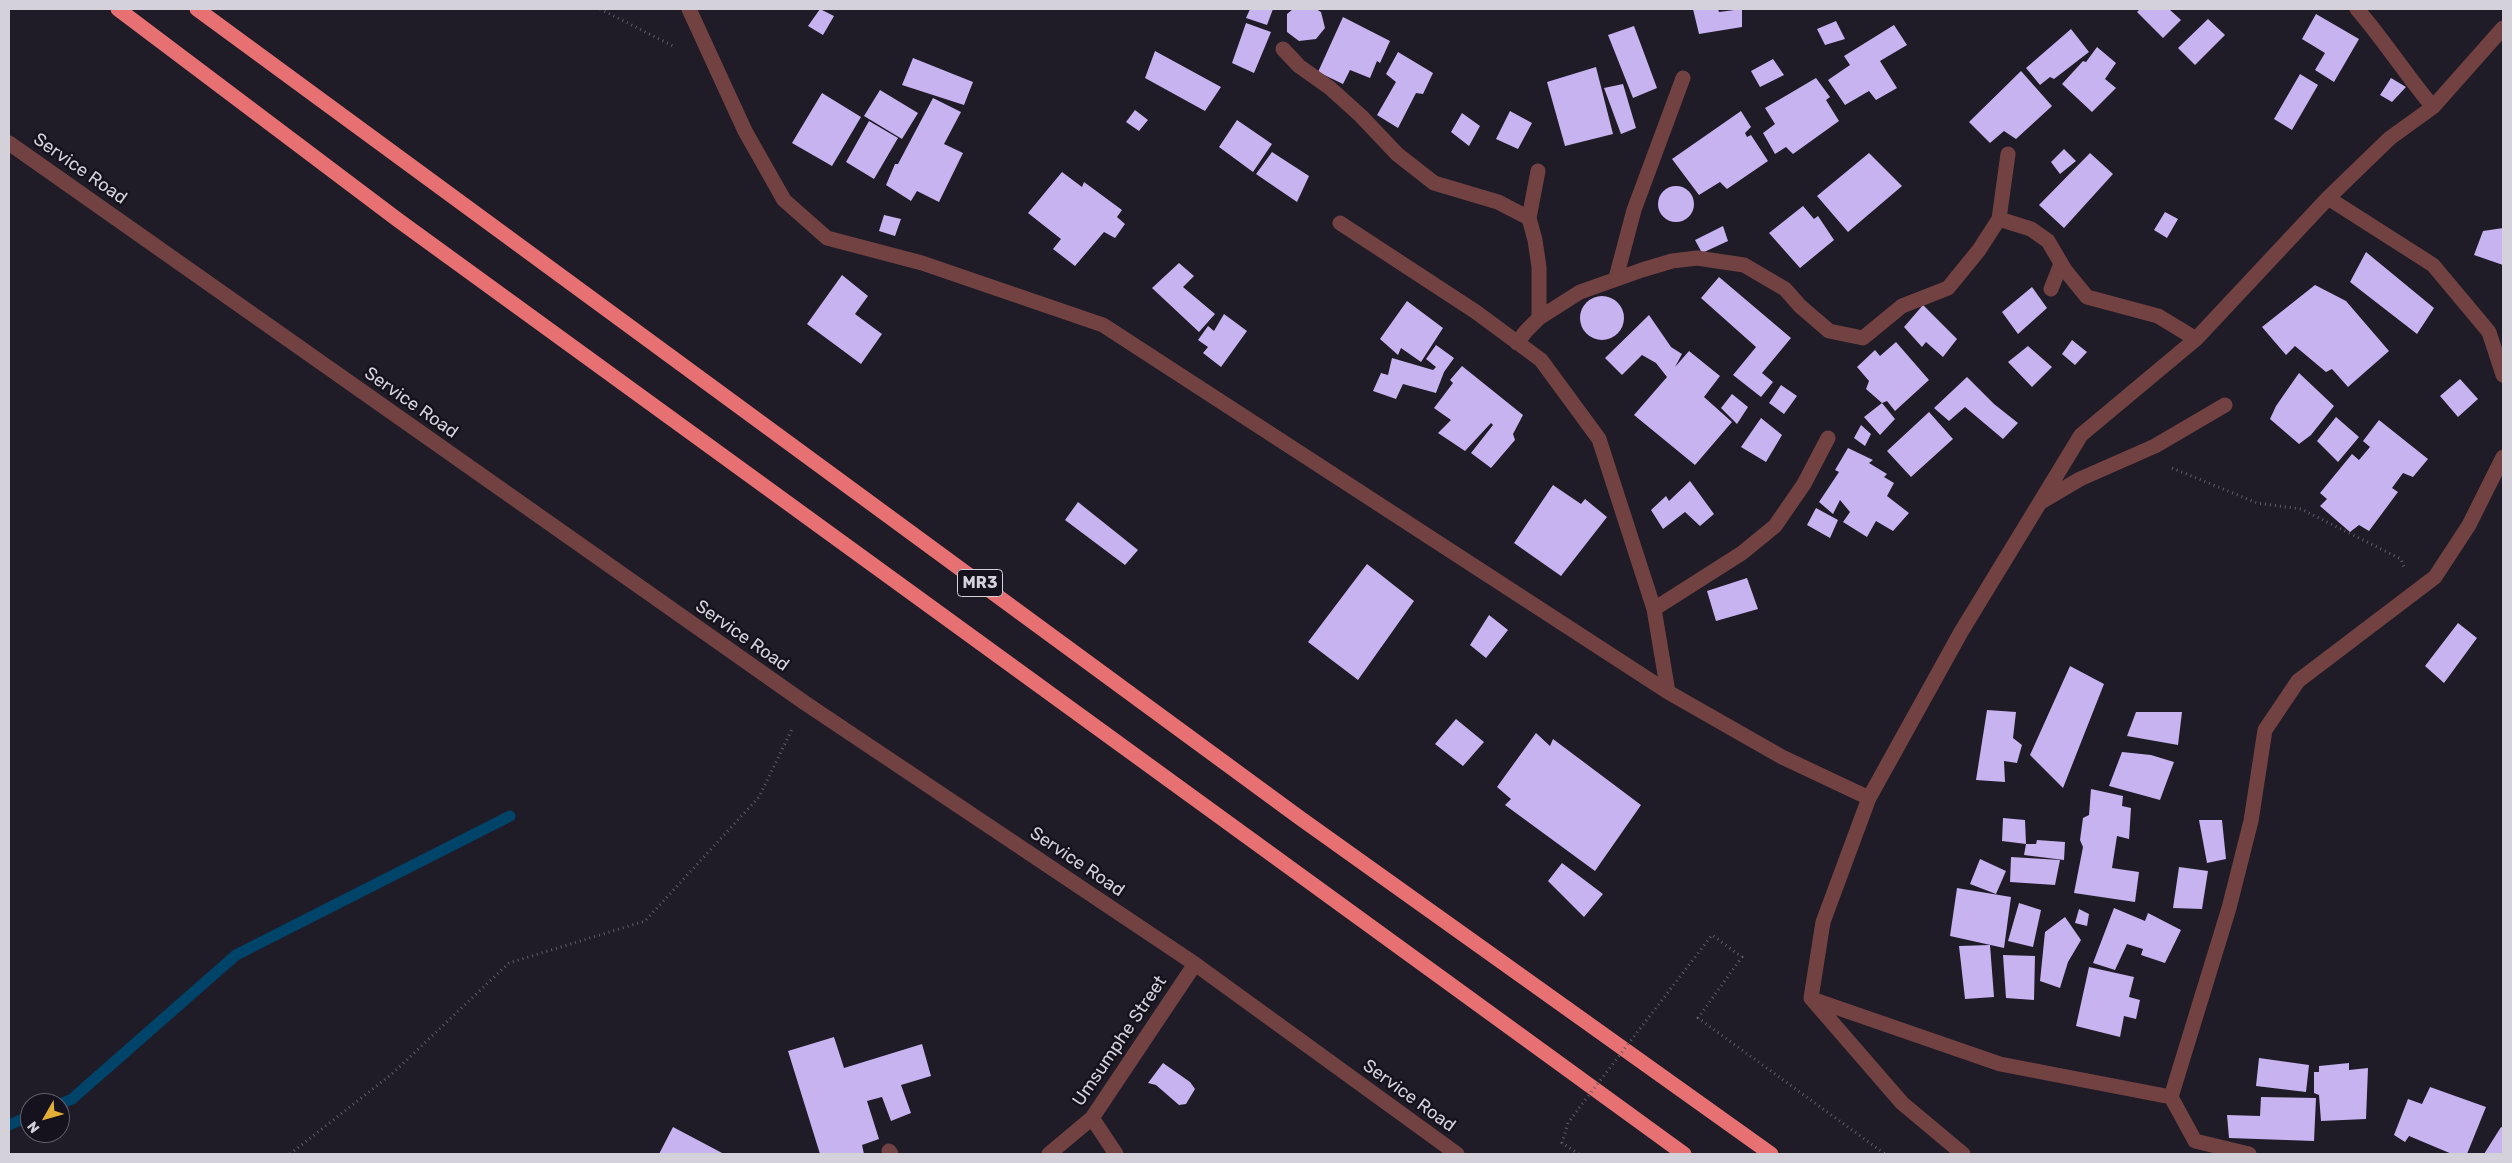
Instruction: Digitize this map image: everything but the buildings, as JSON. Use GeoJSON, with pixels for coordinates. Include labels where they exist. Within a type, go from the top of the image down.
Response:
{"type":"FeatureCollection","features":[{"type":"Feature","properties":{"kind":"highway","name":"MR3"},"geometry":{"type":"LineString","coordinates":[[118,9],[398,220],[1684,1154]]}},
{"type":"Feature","properties":{"kind":"highway","name":"MR3"},"geometry":{"type":"LineString","coordinates":[[197,9],[1292,812],[1771,1154]]}},
{"type":"Feature","properties":{"kind":"street"},"geometry":{"type":"LineString","coordinates":[[689,9],[745,131],[784,200],[827,238],[922,263],[1103,325],[1426,537],[1668,692],[1782,757],[1869,798]]}},
{"type":"Feature","properties":{"kind":"street"},"geometry":{"type":"LineString","coordinates":[[2357,9],[2375,29],[2409,79],[2433,107]]}},
{"type":"Feature","properties":{"kind":"street"},"geometry":{"type":"LineString","coordinates":[[1963,1154],[1902,1103],[1811,998],[1823,922],[1869,798],[1961,632],[2081,435],[2196,339],[2328,198],[2390,138],[2433,107],[2503,28]]}},
{"type":"Feature","properties":{"kind":"street"},"geometry":{"type":"LineString","coordinates":[[1283,49],[1299,66],[1330,88],[1361,116],[1397,154],[1434,183],[1498,202],[1529,218]]}},
{"type":"Feature","properties":{"kind":"street"},"geometry":{"type":"LineString","coordinates":[[1616,278],[1634,210],[1683,78]]}},
{"type":"Feature","properties":{"kind":"street","name":"Service Road"},"geometry":{"type":"LineString","coordinates":[[9,143],[805,703],[1195,964],[1457,1154]]}},
{"type":"Feature","properties":{"kind":"street"},"geometry":{"type":"LineString","coordinates":[[1518,343],[1526,331],[1539,318],[1580,292],[1616,278],[1672,261],[1697,258],[1744,265],[1785,289],[1800,306],[1829,331],[1863,338],[1902,306],[1948,288],[1979,250],[1999,219],[2008,154]]}},
{"type":"Feature","properties":{"kind":"street"},"geometry":{"type":"LineString","coordinates":[[1538,171],[1529,218],[1535,240],[1539,268],[1539,318]]}},
{"type":"Feature","properties":{"kind":"street"},"geometry":{"type":"LineString","coordinates":[[2328,198],[2432,265],[2496,332],[2503,375]]}},
{"type":"Feature","properties":{"kind":"street"},"geometry":{"type":"LineString","coordinates":[[1999,219],[2031,230],[2048,241],[2061,264],[2087,297],[2158,316],[2196,339]]}},
{"type":"Feature","properties":{"kind":"street"},"geometry":{"type":"LineString","coordinates":[[1340,223],[1476,312],[1541,360],[1599,438],[1654,609],[1668,692]]}},
{"type":"Feature","properties":{"kind":"street"},"geometry":{"type":"LineString","coordinates":[[2051,289],[2061,264]]}},
{"type":"Feature","properties":{"kind":"street"},"geometry":{"type":"LineString","coordinates":[[2040,503],[2080,479],[2137,454],[2225,405]]}},
{"type":"Feature","properties":{"kind":"street"},"geometry":{"type":"LineString","coordinates":[[1654,609],[1742,553],[1774,526],[1804,484],[1828,438]]}},
{"type":"Feature","properties":{"kind":"street"},"geometry":{"type":"LineString","coordinates":[[2248,1154],[2195,1141],[2171,1097],[2229,908],[2249,830],[2265,730],[2298,681],[2435,577],[2469,524],[2503,457]]}},
{"type":"Feature","properties":{"kind":"street","name":"Umsumphe Street"},"geometry":{"type":"LineString","coordinates":[[1049,1154],[1092,1118],[1195,964]]}},
{"type":"Feature","properties":{"kind":"street"},"geometry":{"type":"LineString","coordinates":[[1811,998],[2000,1064],[2171,1097]]}},
{"type":"Feature","properties":{"kind":"street"},"geometry":{"type":"LineString","coordinates":[[1092,1118],[1116,1154]]}},
{"type":"Feature","properties":{"kind":"path"},"geometry":{"type":"LineString","coordinates":[[600,9],[714,65]]}},
{"type":"Feature","properties":{"kind":"path"},"geometry":{"type":"LineString","coordinates":[[2137,454],[2258,503],[2301,509],[2400,559],[2414,594]]}},
{"type":"Feature","properties":{"kind":"path"},"geometry":{"type":"LineString","coordinates":[[290,1154],[393,1073],[509,963],[645,921],[759,797],[805,703]]}},
{"type":"Feature","properties":{"kind":"path"},"geometry":{"type":"LineString","coordinates":[[1579,1154],[1562,1143],[1568,1123],[1712,935],[1742,956],[1698,1018],[1885,1154]]}},
{"type":"Feature","properties":{"kind":"waterway"},"geometry":{"type":"LineString","coordinates":[[70,1100],[236,955],[510,816]]}},
{"type":"Feature","properties":{"kind":"waterway"},"geometry":{"type":"LineString","coordinates":[[9,1125],[20,1120]]}}]}
